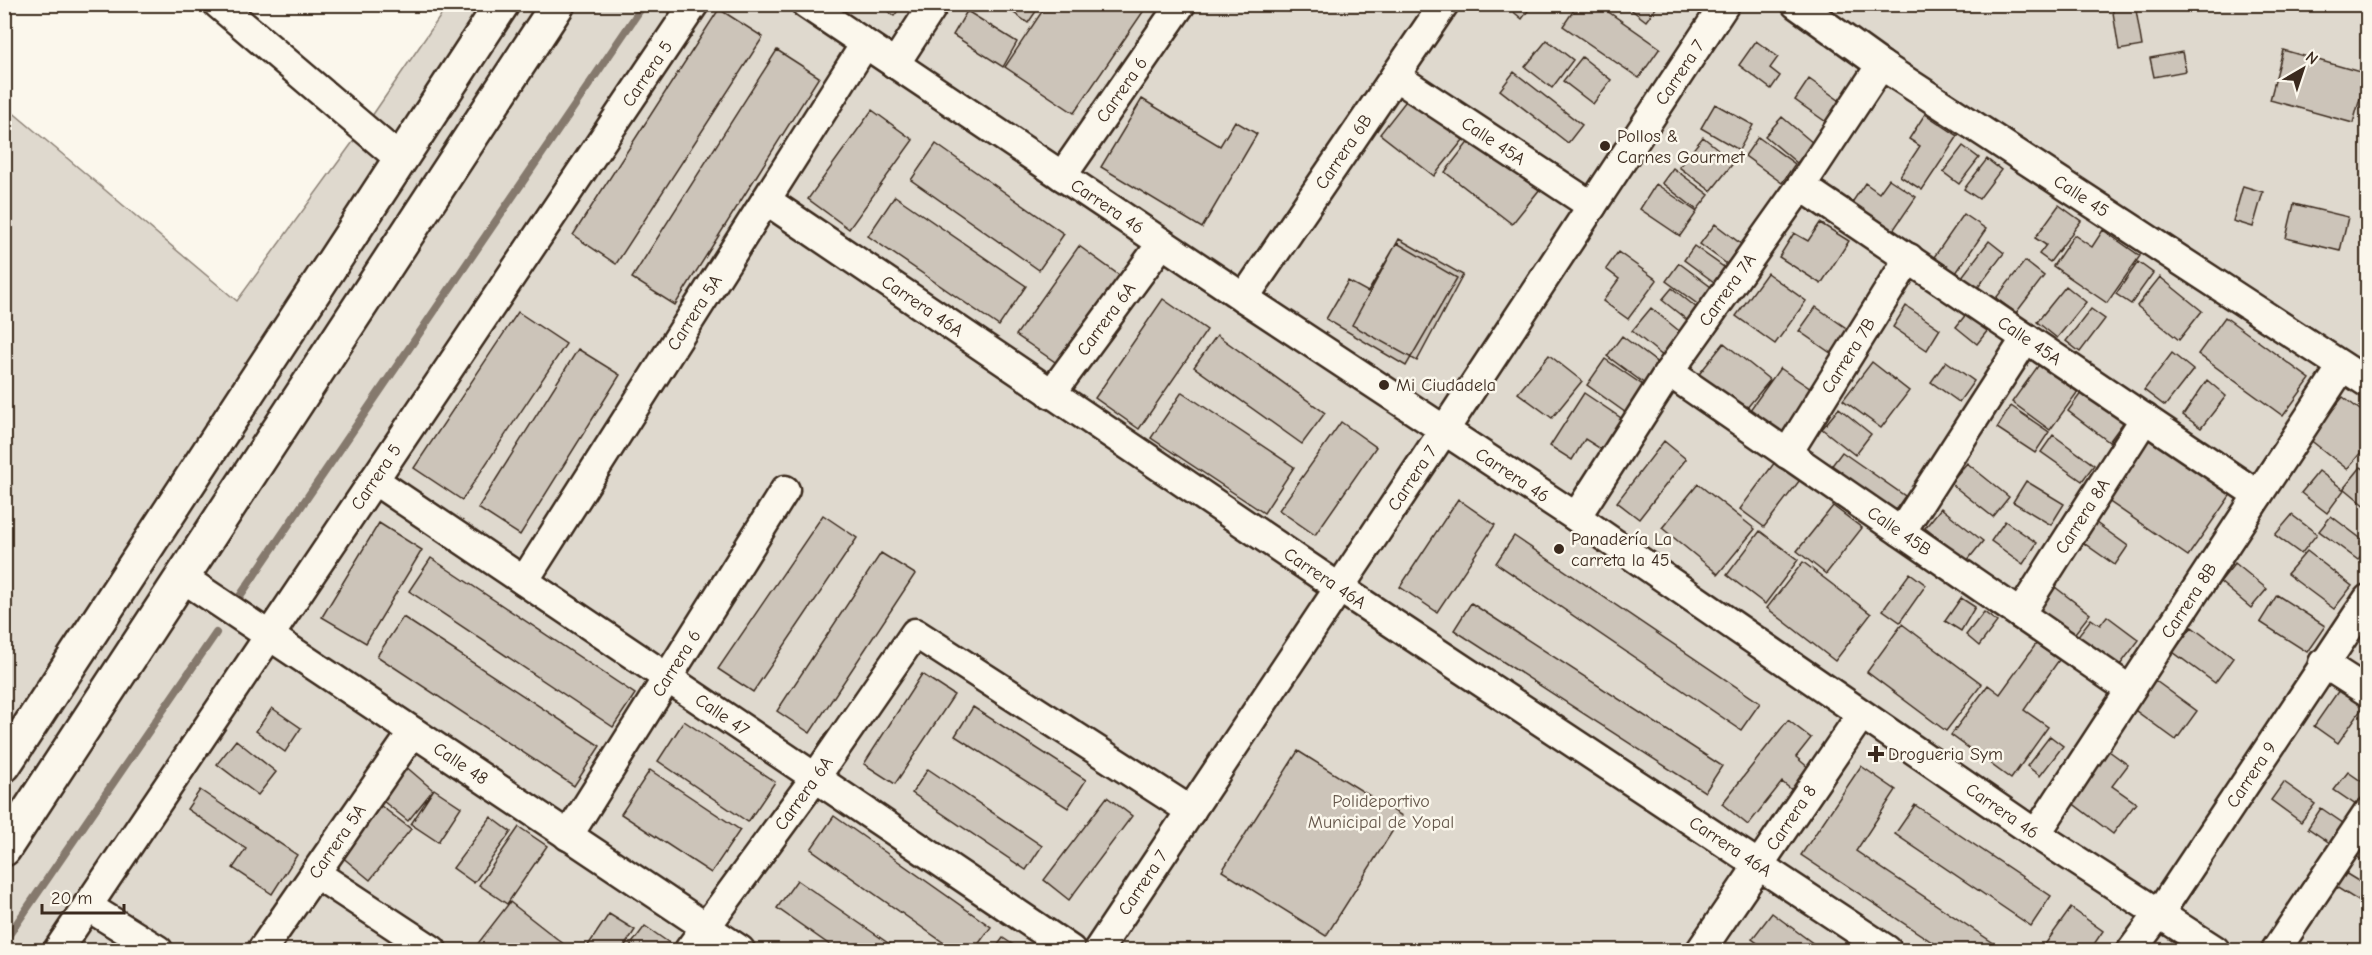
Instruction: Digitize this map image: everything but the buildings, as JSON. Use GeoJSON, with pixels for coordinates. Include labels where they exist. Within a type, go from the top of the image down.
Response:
{"type":"FeatureCollection","features":[{"type":"Feature","properties":{"kind":"main road"},"geometry":{"type":"LineString","coordinates":[[4,765],[502,4]]}},
{"type":"Feature","properties":{"kind":"main road"},"geometry":{"type":"LineString","coordinates":[[4,849],[558,4]]}},
{"type":"Feature","properties":{"kind":"street"},"geometry":{"type":"LineString","coordinates":[[218,4],[400,159]]}},
{"type":"Feature","properties":{"kind":"street","name":"Carrera 5"},"geometry":{"type":"LineString","coordinates":[[58,951],[694,4]]}},
{"type":"Feature","properties":{"kind":"street","name":"Carrera 46"},"geometry":{"type":"LineString","coordinates":[[806,4],[1244,298],[1446,429],[2036,834],[2215,951]]}},
{"type":"Feature","properties":{"kind":"street"},"geometry":{"type":"LineString","coordinates":[[895,64],[934,4]]}},
{"type":"Feature","properties":{"kind":"street","name":"Carrera 6"},"geometry":{"type":"LineString","coordinates":[[1062,176],[1181,4]]}},
{"type":"Feature","properties":{"kind":"street","name":"Carrera 6B"},"geometry":{"type":"LineString","coordinates":[[1244,298],[1444,4]]}},
{"type":"Feature","properties":{"kind":"street","name":"Carrera 7"},"geometry":{"type":"LineString","coordinates":[[1098,951],[1338,587],[1446,429],[1725,4]]}},
{"type":"Feature","properties":{"kind":"street","name":"Calle 45"},"geometry":{"type":"LineString","coordinates":[[1796,4],[1881,65],[2367,384]]}},
{"type":"Feature","properties":{"kind":"street","name":"Carrera 5A"},"geometry":{"type":"LineString","coordinates":[[524,581],[865,44]]}},
{"type":"Feature","properties":{"kind":"street","name":"Carrera 7A"},"geometry":{"type":"LineString","coordinates":[[1576,517],[1669,372],[1801,186],[1881,65]]}},
{"type":"Feature","properties":{"kind":"street","name":"Calle 45A"},"geometry":{"type":"LineString","coordinates":[[1395,76],[1592,206]]}},
{"type":"Feature","properties":{"kind":"street","name":"Calle 45A"},"geometry":{"type":"LineString","coordinates":[[1801,186],[2258,495]]}},
{"type":"Feature","properties":{"kind":"street","name":"Carrera 46A"},"geometry":{"type":"LineString","coordinates":[[766,200],[1338,587],[1887,951]]}},
{"type":"Feature","properties":{"kind":"street","name":"Carrera 6A"},"geometry":{"type":"LineString","coordinates":[[1051,394],[1162,243]]}},
{"type":"Feature","properties":{"kind":"street","name":"Carrera 7B"},"geometry":{"type":"LineString","coordinates":[[1787,454],[1909,258]]}},
{"type":"Feature","properties":{"kind":"street"},"geometry":{"type":"LineString","coordinates":[[1901,532],[2026,338]]}},
{"type":"Feature","properties":{"kind":"street","name":"Carrera 8B"},"geometry":{"type":"LineString","coordinates":[[2036,834],[2342,367]]}},
{"type":"Feature","properties":{"kind":"street","name":"Calle 45B"},"geometry":{"type":"LineString","coordinates":[[1669,372],[2130,690]]}},
{"type":"Feature","properties":{"kind":"street","name":"Carrera 8A"},"geometry":{"type":"LineString","coordinates":[[2020,614],[2145,418]]}},
{"type":"Feature","properties":{"kind":"street","name":"Calle 47"},"geometry":{"type":"LineString","coordinates":[[374,480],[1071,951]]}},
{"type":"Feature","properties":{"kind":"street","name":"Carrera 6"},"geometry":{"type":"LineString","coordinates":[[568,836],[785,490]]}},
{"type":"Feature","properties":{"kind":"street","name":"Calle 48"},"geometry":{"type":"LineString","coordinates":[[183,578],[740,951]]}},
{"type":"Feature","properties":{"kind":"street","name":"Carrera 9"},"geometry":{"type":"LineString","coordinates":[[2132,951],[2367,599]]}},
{"type":"Feature","properties":{"kind":"street","name":"Carrera 6A"},"geometry":{"type":"LineString","coordinates":[[689,951],[815,778],[915,633],[1191,811]]}},
{"type":"Feature","properties":{"kind":"street"},"geometry":{"type":"LineString","coordinates":[[2323,663],[2367,692]]}},
{"type":"Feature","properties":{"kind":"street","name":"Carrera 8"},"geometry":{"type":"LineString","coordinates":[[1701,951],[1861,715]]}},
{"type":"Feature","properties":{"kind":"street","name":"Carrera 5A"},"geometry":{"type":"LineString","coordinates":[[262,951],[413,732]]}},
{"type":"Feature","properties":{"kind":"street"},"geometry":{"type":"LineString","coordinates":[[2276,951],[2367,813]]}},
{"type":"Feature","properties":{"kind":"street"},"geometry":{"type":"LineString","coordinates":[[315,873],[432,951]]}},
{"type":"Feature","properties":{"kind":"street"},"geometry":{"type":"LineString","coordinates":[[87,906],[158,951]]}},
{"type":"Feature","properties":{"kind":"green space","name":"Polideportivo Municipal de Yopal"},"geometry":{"type":"Polygon","coordinates":[[[448,5],[2367,5],[2367,950],[5,950],[4,105],[237,301],[374,113],[448,5]]]}},
{"type":"Feature","properties":{"kind":"waterway"},"geometry":{"type":"LineString","coordinates":[[240,596],[644,4]]}},
{"type":"Feature","properties":{"kind":"waterway"},"geometry":{"type":"LineString","coordinates":[[4,942],[216,633]]}},
{"type":"Feature","properties":{"kind":"place","name":"Pollos & Carnes Gourmet"},"geometry":{"type":"Point","coordinates":[1605,146]}},
{"type":"Feature","properties":{"kind":"place","name":"Mi Ciudadela"},"geometry":{"type":"Point","coordinates":[1384,385]}},
{"type":"Feature","properties":{"kind":"place","name":"Panadería La carreta la 45"},"geometry":{"type":"Point","coordinates":[1559,549]}},
{"type":"Feature","properties":{"kind":"place","name":"Drogueria Sym"},"geometry":{"type":"Point","coordinates":[1876,754]}}]}
